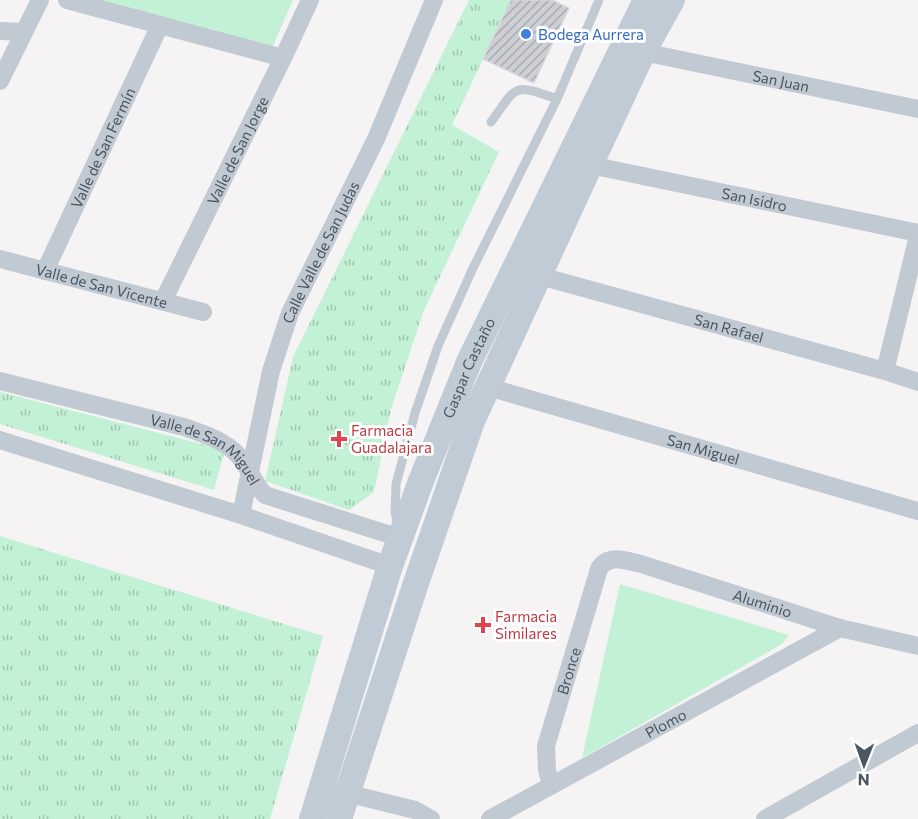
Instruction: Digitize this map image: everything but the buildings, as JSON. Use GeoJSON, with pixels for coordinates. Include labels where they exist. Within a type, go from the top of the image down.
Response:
{"type":"FeatureCollection","features":[{"type":"Feature","properties":{"kind":"main road","name":"Gaspar Castaño"},"geometry":{"type":"LineString","coordinates":[[312,819],[390,566],[469,362],[646,0]]}},
{"type":"Feature","properties":{"kind":"main road","name":"Gaspar Castaño"},"geometry":{"type":"LineString","coordinates":[[339,819],[472,421],[508,339],[540,276],[643,52],[672,0]]}},
{"type":"Feature","properties":{"kind":"street"},"geometry":{"type":"LineString","coordinates":[[0,81],[22,32],[40,0]]}},
{"type":"Feature","properties":{"kind":"street"},"geometry":{"type":"LineString","coordinates":[[67,0],[283,58]]}},
{"type":"Feature","properties":{"kind":"street","name":"Valle de San Jorge"},"geometry":{"type":"LineString","coordinates":[[163,301],[310,0]]}},
{"type":"Feature","properties":{"kind":"street","name":"Calle Valle de San Judas"},"geometry":{"type":"LineString","coordinates":[[241,515],[271,371],[290,313],[376,140],[434,0]]}},
{"type":"Feature","properties":{"kind":"street","name":"Valle de San Fermín"},"geometry":{"type":"LineString","coordinates":[[45,271],[160,25]]}},
{"type":"Feature","properties":{"kind":"street"},"geometry":{"type":"LineString","coordinates":[[0,31],[22,32]]}},
{"type":"Feature","properties":{"kind":"street","name":"San Juan"},"geometry":{"type":"LineString","coordinates":[[643,52],[918,109]]}},
{"type":"Feature","properties":{"kind":"street","name":"San Isidro"},"geometry":{"type":"LineString","coordinates":[[590,165],[918,235]]}},
{"type":"Feature","properties":{"kind":"street"},"geometry":{"type":"LineString","coordinates":[[885,371],[918,235]]}},
{"type":"Feature","properties":{"kind":"street","name":"Valle de San Vicente"},"geometry":{"type":"LineString","coordinates":[[0,259],[202,312]]}},
{"type":"Feature","properties":{"kind":"street","name":"San Rafael"},"geometry":{"type":"LineString","coordinates":[[540,276],[918,382]]}},
{"type":"Feature","properties":{"kind":"street","name":"Valle de San Miguel"},"geometry":{"type":"LineString","coordinates":[[0,381],[210,436],[234,449],[249,470],[254,482],[265,495],[402,535]]}},
{"type":"Feature","properties":{"kind":"street","name":"San Miguel"},"geometry":{"type":"LineString","coordinates":[[488,387],[918,511]]}},
{"type":"Feature","properties":{"kind":"street","name":"Valle de San Miguel"},"geometry":{"type":"LineString","coordinates":[[0,440],[241,515],[390,566]]}},
{"type":"Feature","properties":{"kind":"street","name":"Aluminio"},"geometry":{"type":"LineString","coordinates":[[606,561],[620,559],[641,564],[840,628],[918,646]]}},
{"type":"Feature","properties":{"kind":"street","name":"Bronce"},"geometry":{"type":"LineString","coordinates":[[551,785],[547,770],[546,746],[599,569],[606,561]]}},
{"type":"Feature","properties":{"kind":"street","name":"Plomo"},"geometry":{"type":"LineString","coordinates":[[490,819],[840,628]]}},
{"type":"Feature","properties":{"kind":"street"},"geometry":{"type":"LineString","coordinates":[[765,819],[918,733]]}},
{"type":"Feature","properties":{"kind":"street"},"geometry":{"type":"LineString","coordinates":[[321,788],[415,810],[431,819]]}},
{"type":"Feature","properties":{"kind":"lane"},"geometry":{"type":"LineString","coordinates":[[402,535],[395,513],[396,484],[415,413],[438,346],[473,268],[557,99],[599,0]]}},
{"type":"Feature","properties":{"kind":"lane"},"geometry":{"type":"LineString","coordinates":[[491,122],[512,93],[518,89],[527,88],[557,99]]}},
{"type":"Feature","properties":{"kind":"green space"},"geometry":{"type":"Polygon","coordinates":[[[82,0],[293,0],[272,48],[82,0]]]}},
{"type":"Feature","properties":{"kind":"green space"},"geometry":{"type":"Polygon","coordinates":[[[469,0],[511,0],[452,125],[499,152],[424,310],[391,409],[374,492],[349,510],[265,481],[293,357],[469,0]]]}},
{"type":"Feature","properties":{"kind":"green space"},"geometry":{"type":"Polygon","coordinates":[[[0,392],[225,450],[214,490],[0,424],[0,392]]]}},
{"type":"Feature","properties":{"kind":"green space"},"geometry":{"type":"Polygon","coordinates":[[[0,536],[323,636],[270,819],[0,819],[0,536]]]}},
{"type":"Feature","properties":{"kind":"green space"},"geometry":{"type":"Polygon","coordinates":[[[620,584],[789,635],[782,644],[582,758],[620,584]]]}},
{"type":"Feature","properties":{"kind":"place","name":"Bodega Aurrera"},"geometry":{"type":"Point","coordinates":[526,34]}},
{"type":"Feature","properties":{"kind":"place","name":"Farmacia Guadalajara"},"geometry":{"type":"Point","coordinates":[339,439]}},
{"type":"Feature","properties":{"kind":"place","name":"Farmacia Similares"},"geometry":{"type":"Point","coordinates":[483,625]}}]}
